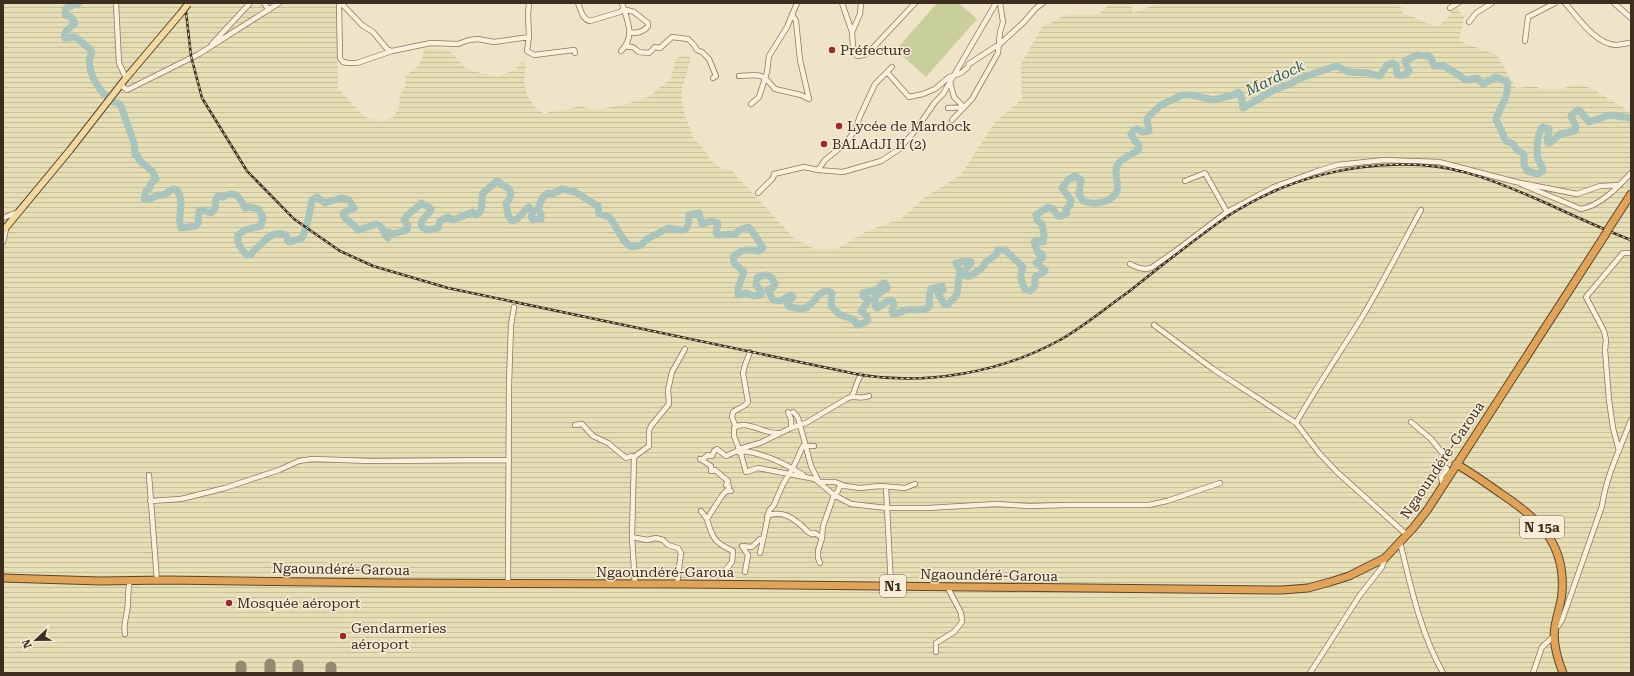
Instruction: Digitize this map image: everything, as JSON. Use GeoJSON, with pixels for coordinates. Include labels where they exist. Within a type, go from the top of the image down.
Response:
{"type":"FeatureCollection","features":[{"type":"Feature","properties":{"kind":"highway","name":"Ngaoundéré-Garoua"},"geometry":{"type":"LineString","coordinates":[[3,578],[130,581],[167,580],[635,585],[677,584],[948,588],[1282,590],[1308,588],[1349,576],[1385,558],[1407,535],[1428,509],[1631,194]]}},
{"type":"Feature","properties":{"kind":"highway","name":"N 15a"},"geometry":{"type":"LineString","coordinates":[[1456,464],[1519,506],[1536,520],[1548,535],[1557,550],[1561,564],[1562,594],[1553,637],[1563,673]]}},
{"type":"Feature","properties":{"kind":"main road"},"geometry":{"type":"LineString","coordinates":[[5,229],[70,150],[126,78],[188,4]]}},
{"type":"Feature","properties":{"kind":"street"},"geometry":{"type":"LineString","coordinates":[[116,3],[119,63],[126,78]]}},
{"type":"Feature","properties":{"kind":"street"},"geometry":{"type":"LineString","coordinates":[[206,49],[250,3]]}},
{"type":"Feature","properties":{"kind":"street"},"geometry":{"type":"LineString","coordinates":[[264,3],[269,10]]}},
{"type":"Feature","properties":{"kind":"street"},"geometry":{"type":"LineString","coordinates":[[120,87],[128,90],[206,49],[279,3]]}},
{"type":"Feature","properties":{"kind":"street"},"geometry":{"type":"LineString","coordinates":[[340,3],[362,25],[373,32],[388,50],[392,51]]}},
{"type":"Feature","properties":{"kind":"street"},"geometry":{"type":"LineString","coordinates":[[340,3],[340,58],[343,62],[348,63],[357,62],[392,51],[431,43],[458,44],[469,40],[478,39],[494,42],[529,37]]}},
{"type":"Feature","properties":{"kind":"street"},"geometry":{"type":"LineString","coordinates":[[529,3],[529,37],[527,51],[534,55],[574,50],[575,53]]}},
{"type":"Feature","properties":{"kind":"street"},"geometry":{"type":"LineString","coordinates":[[578,3],[583,17],[590,21],[620,12],[623,9]]}},
{"type":"Feature","properties":{"kind":"street"},"geometry":{"type":"LineString","coordinates":[[621,51],[627,46],[629,32],[622,3]]}},
{"type":"Feature","properties":{"kind":"street"},"geometry":{"type":"LineString","coordinates":[[751,104],[758,97],[767,72],[769,56],[787,27],[797,3]]}},
{"type":"Feature","properties":{"kind":"street"},"geometry":{"type":"LineString","coordinates":[[842,3],[852,32],[854,52],[856,56],[866,55],[915,3]]}},
{"type":"Feature","properties":{"kind":"street"},"geometry":{"type":"LineString","coordinates":[[852,32],[860,14],[861,3]]}},
{"type":"Feature","properties":{"kind":"street"},"geometry":{"type":"LineString","coordinates":[[758,193],[774,174],[804,167],[843,172],[868,165],[892,155],[915,131],[935,102],[943,94],[996,3]]}},
{"type":"Feature","properties":{"kind":"street"},"geometry":{"type":"LineString","coordinates":[[952,120],[972,99],[998,53],[1003,22],[1000,3]]}},
{"type":"Feature","properties":{"kind":"street"},"geometry":{"type":"LineString","coordinates":[[887,72],[909,97],[923,94],[935,89],[954,75],[961,73],[969,64],[999,45],[1024,22],[1036,8],[1043,3]]}},
{"type":"Feature","properties":{"kind":"street"},"geometry":{"type":"LineString","coordinates":[[1450,8],[1458,3]]}},
{"type":"Feature","properties":{"kind":"street"},"geometry":{"type":"LineString","coordinates":[[1469,22],[1476,13],[1492,3]]}},
{"type":"Feature","properties":{"kind":"street"},"geometry":{"type":"LineString","coordinates":[[1525,41],[1528,17],[1555,3]]}},
{"type":"Feature","properties":{"kind":"street"},"geometry":{"type":"LineString","coordinates":[[1565,3],[1595,36],[1607,43],[1616,45],[1631,43]]}},
{"type":"Feature","properties":{"kind":"street"},"geometry":{"type":"LineString","coordinates":[[1614,3],[1631,18]]}},
{"type":"Feature","properties":{"kind":"street"},"geometry":{"type":"LineString","coordinates":[[623,9],[634,12],[648,23],[646,29],[635,33],[629,32]]}},
{"type":"Feature","properties":{"kind":"street"},"geometry":{"type":"LineString","coordinates":[[739,76],[756,75],[769,80],[775,90],[801,95],[809,99],[800,60],[796,21],[792,14]]}},
{"type":"Feature","properties":{"kind":"street"},"geometry":{"type":"LineString","coordinates":[[627,46],[636,47],[638,51],[642,53],[649,53],[655,47],[660,48],[672,37],[688,39],[697,50],[702,52],[709,59],[716,76],[713,78]]}},
{"type":"Feature","properties":{"kind":"street"},"geometry":{"type":"LineString","coordinates":[[818,170],[825,160],[846,143],[855,130],[875,84],[892,67]]}},
{"type":"Feature","properties":{"kind":"street"},"geometry":{"type":"LineString","coordinates":[[950,82],[954,97],[964,107]]}},
{"type":"Feature","properties":{"kind":"street"},"geometry":{"type":"LineString","coordinates":[[948,108],[964,107]]}},
{"type":"Feature","properties":{"kind":"street"},"geometry":{"type":"LineString","coordinates":[[1130,264],[1139,268],[1151,268],[1227,212],[1274,187],[1337,165],[1384,160],[1439,162],[1516,182],[1577,194],[1600,186],[1620,185]]}},
{"type":"Feature","properties":{"kind":"street"},"geometry":{"type":"LineString","coordinates":[[1185,181],[1205,173],[1227,212]]}},
{"type":"Feature","properties":{"kind":"street"},"geometry":{"type":"LineString","coordinates":[[1516,182],[1580,209],[1588,208],[1599,201],[1620,185],[1631,173]]}},
{"type":"Feature","properties":{"kind":"street"},"geometry":{"type":"LineString","coordinates":[[1296,423],[1318,384],[1364,314],[1406,242],[1421,210]]}},
{"type":"Feature","properties":{"kind":"street"},"geometry":{"type":"LineString","coordinates":[[3,218],[20,211]]}},
{"type":"Feature","properties":{"kind":"street"},"geometry":{"type":"LineString","coordinates":[[3,242],[5,229]]}},
{"type":"Feature","properties":{"kind":"street"},"geometry":{"type":"LineString","coordinates":[[1619,450],[1613,428],[1609,400],[1605,350],[1606,340],[1597,316],[1586,297],[1623,252],[1631,253]]}},
{"type":"Feature","properties":{"kind":"street"},"geometry":{"type":"LineString","coordinates":[[508,584],[509,384],[514,307]]}},
{"type":"Feature","properties":{"kind":"street"},"geometry":{"type":"LineString","coordinates":[[1154,325],[1213,369],[1296,423],[1319,453],[1337,472],[1407,535]]}},
{"type":"Feature","properties":{"kind":"street"},"geometry":{"type":"LineString","coordinates":[[575,425],[582,424],[593,436],[608,443],[626,458],[632,456],[634,457],[649,446],[649,431],[651,426],[669,404],[668,390],[672,372],[685,349]]}},
{"type":"Feature","properties":{"kind":"street"},"geometry":{"type":"LineString","coordinates":[[738,426],[735,425],[732,417],[733,412],[736,409],[746,405],[748,402],[743,373],[750,352]]}},
{"type":"Feature","properties":{"kind":"street"},"geometry":{"type":"LineString","coordinates":[[707,518],[726,491],[730,491],[728,489],[729,486],[726,485],[728,481],[715,470],[711,471],[711,466],[701,459],[708,455],[712,456],[717,449],[726,456],[800,425],[852,396],[855,392],[856,382],[861,375]]}},
{"type":"Feature","properties":{"kind":"street"},"geometry":{"type":"LineString","coordinates":[[852,396],[860,399],[869,396]]}},
{"type":"Feature","properties":{"kind":"street"},"geometry":{"type":"LineString","coordinates":[[791,428],[790,412],[797,416],[810,466],[819,482]]}},
{"type":"Feature","properties":{"kind":"street"},"geometry":{"type":"LineString","coordinates":[[1554,627],[1558,626],[1562,620],[1602,506],[1607,485],[1619,450],[1631,420]]}},
{"type":"Feature","properties":{"kind":"street"},"geometry":{"type":"LineString","coordinates":[[1411,422],[1431,439],[1444,455],[1442,465],[1446,469],[1441,477],[1443,485]]}},
{"type":"Feature","properties":{"kind":"street"},"geometry":{"type":"LineString","coordinates":[[779,433],[769,433],[750,426],[742,425],[734,428],[739,451],[746,472],[758,468],[815,479],[834,495],[851,504],[887,508],[928,508],[996,504],[1029,506],[1067,504],[1149,505],[1167,501],[1204,487],[1220,483]]}},
{"type":"Feature","properties":{"kind":"street"},"geometry":{"type":"LineString","coordinates":[[760,553],[767,516],[777,500],[783,484],[793,470],[798,454],[805,446],[814,446]]}},
{"type":"Feature","properties":{"kind":"street"},"geometry":{"type":"LineString","coordinates":[[739,451],[748,452],[780,462],[807,477]]}},
{"type":"Feature","properties":{"kind":"street"},"geometry":{"type":"LineString","coordinates":[[634,457],[632,537],[635,585]]}},
{"type":"Feature","properties":{"kind":"street"},"geometry":{"type":"LineString","coordinates":[[150,501],[181,499],[225,488],[279,470],[299,461],[312,459],[387,461],[509,460]]}},
{"type":"Feature","properties":{"kind":"street"},"geometry":{"type":"LineString","coordinates":[[149,475],[157,581]]}},
{"type":"Feature","properties":{"kind":"street"},"geometry":{"type":"LineString","coordinates":[[819,482],[835,482],[840,485],[860,488],[880,486],[905,488],[915,484]]}},
{"type":"Feature","properties":{"kind":"street"},"geometry":{"type":"LineString","coordinates":[[820,563],[818,551],[822,538],[824,522],[834,495],[838,491],[840,485]]}},
{"type":"Feature","properties":{"kind":"street"},"geometry":{"type":"LineString","coordinates":[[886,487],[891,586]]}},
{"type":"Feature","properties":{"kind":"street"},"geometry":{"type":"LineString","coordinates":[[701,511],[707,518],[710,531],[715,541],[733,551],[732,562],[725,571]]}},
{"type":"Feature","properties":{"kind":"street"},"geometry":{"type":"LineString","coordinates":[[767,516],[775,513],[788,516],[803,526],[807,533],[815,533],[822,538]]}},
{"type":"Feature","properties":{"kind":"street"},"geometry":{"type":"LineString","coordinates":[[632,537],[646,540],[656,538],[663,540],[668,545],[678,548],[681,553],[677,584]]}},
{"type":"Feature","properties":{"kind":"street"},"geometry":{"type":"LineString","coordinates":[[745,572],[748,555],[742,546],[752,547],[760,539],[763,540]]}},
{"type":"Feature","properties":{"kind":"street"},"geometry":{"type":"LineString","coordinates":[[1400,542],[1416,610],[1433,655],[1443,673]]}},
{"type":"Feature","properties":{"kind":"street"},"geometry":{"type":"LineString","coordinates":[[1310,673],[1360,594],[1382,567],[1385,558]]}},
{"type":"Feature","properties":{"kind":"street"},"geometry":{"type":"LineString","coordinates":[[125,634],[124,620],[128,609],[127,594],[130,581]]}},
{"type":"Feature","properties":{"kind":"street"},"geometry":{"type":"LineString","coordinates":[[936,652],[936,643],[954,632],[962,622],[961,613],[957,603],[952,597],[948,588]]}},
{"type":"Feature","properties":{"kind":"street"},"geometry":{"type":"LineString","coordinates":[[1533,673],[1542,647],[1553,637]]}},
{"type":"Feature","properties":{"kind":"shaded area"},"geometry":{"type":"Polygon","coordinates":[[[3,3],[337,3],[338,89],[365,117],[380,121],[394,117],[399,107],[400,96],[405,87],[406,75],[416,68],[422,59],[424,48],[449,50],[466,69],[496,77],[515,70],[520,63],[523,62],[526,64],[524,82],[527,95],[536,109],[545,114],[554,110],[561,111],[579,106],[595,110],[630,103],[648,97],[671,79],[676,59],[683,55],[691,58],[682,88],[682,102],[685,116],[694,139],[701,145],[711,161],[722,169],[731,170],[795,239],[814,249],[837,249],[865,232],[902,218],[924,198],[961,175],[995,122],[1022,99],[1021,64],[1042,27],[1068,14],[1099,14],[1111,3],[1131,3],[1133,13],[1159,3],[1399,3],[1403,13],[1437,27],[1449,17],[1454,4],[1464,17],[1459,41],[1497,55],[1516,88],[1535,86],[1542,89],[1561,89],[1578,84],[1593,89],[1631,112],[1631,673],[3,673],[3,3]]]}},
{"type":"Feature","properties":{"kind":"green space"},"geometry":{"type":"Polygon","coordinates":[[[937,3],[959,3],[977,19],[926,77],[896,50],[937,3]]]}},
{"type":"Feature","properties":{"kind":"waterway","name":"Mardock"},"geometry":{"type":"LineString","coordinates":[[79,3],[66,8],[65,15],[71,17],[75,23],[66,31],[64,36],[65,38],[75,37],[91,50],[90,66],[96,82],[106,97],[121,106],[134,143],[135,155],[137,155],[139,160],[152,171],[156,179],[151,183],[149,189],[146,191],[144,199],[147,200],[159,195],[164,195],[173,189],[177,190],[181,201],[181,228],[196,226],[198,223],[199,211],[201,210],[211,213],[215,208],[216,199],[218,196],[223,197],[234,194],[239,198],[245,208],[250,207],[258,209],[263,217],[261,226],[245,230],[238,235],[241,248],[247,255],[251,255],[254,250],[272,235],[286,235],[288,241],[290,242],[302,238],[307,225],[312,200],[317,197],[325,203],[341,198],[349,200],[354,208],[343,213],[345,218],[359,230],[376,224],[379,225],[388,238],[389,232],[393,234],[407,230],[408,226],[404,220],[421,203],[431,210],[421,224],[422,227],[427,230],[438,228],[440,221],[448,217],[453,220],[473,212],[476,215],[481,209],[483,193],[497,181],[509,189],[511,194],[506,203],[508,215],[512,221],[517,219],[529,207],[533,212],[531,217],[533,220],[541,219],[541,214],[538,209],[542,198],[548,193],[552,194],[562,189],[575,192],[598,206],[599,214],[609,217],[628,245],[632,247],[641,245],[647,239],[668,228],[684,230],[688,226],[689,215],[699,213],[702,224],[711,221],[718,223],[716,233],[718,235],[735,234],[748,227],[755,234],[763,248],[759,251],[742,251],[733,257],[734,263],[744,272],[738,288],[738,295],[746,293],[754,296],[761,295],[761,291],[756,285],[757,278],[767,275],[772,278],[775,284],[774,287],[768,290],[773,300],[780,301],[791,295],[793,297],[787,303],[788,306],[798,309],[807,308],[819,295],[825,291],[828,291],[832,293],[832,307],[840,315],[853,319],[857,325],[868,320],[867,316],[861,311],[869,300],[863,296],[863,293],[879,289],[882,284],[885,283],[887,288],[875,296],[875,306],[877,308],[892,300],[894,305],[892,311],[893,314],[895,314],[904,310],[921,310],[928,308],[930,304],[929,299],[931,289],[942,286],[943,290],[938,293],[944,304],[947,305],[957,293],[960,271],[956,263],[966,261],[971,262],[965,270],[966,276],[970,276],[981,269],[986,262],[996,255],[998,250],[1005,250],[1023,267],[1021,273],[1022,280],[1025,289],[1030,291],[1035,286],[1035,277],[1045,270],[1036,263],[1043,257],[1042,254],[1038,253],[1034,242],[1037,240],[1043,242],[1044,235],[1042,224],[1037,220],[1036,215],[1048,207],[1053,209],[1058,216],[1067,213],[1066,209],[1070,205],[1071,200],[1062,188],[1069,179],[1075,176],[1081,180],[1079,194],[1083,201],[1097,203],[1106,201],[1112,197],[1116,193],[1118,185],[1116,176],[1117,166],[1121,161],[1139,149],[1139,145],[1131,134],[1137,129],[1142,132],[1149,131],[1147,119],[1150,115],[1161,105],[1182,95],[1192,95],[1213,100],[1233,95],[1238,92],[1241,95],[1243,108],[1274,90],[1301,78],[1333,67],[1337,66],[1348,72],[1369,73],[1379,76],[1387,65],[1392,63],[1396,65],[1397,74],[1402,75],[1407,74],[1409,71],[1405,61],[1417,55],[1428,56],[1431,58],[1434,66],[1444,66],[1465,80],[1476,78],[1483,84],[1496,77],[1507,82],[1508,87],[1506,96],[1496,119],[1506,141],[1513,144],[1517,150],[1524,154],[1524,164],[1527,171],[1538,174],[1543,171],[1538,159],[1537,151],[1538,137],[1543,127],[1549,129],[1547,138],[1548,143],[1550,143],[1560,134],[1575,131],[1576,127],[1571,116],[1577,110],[1580,111],[1589,122],[1610,115],[1631,118]]}},
{"type":"Feature","properties":{"kind":"taxiway"},"geometry":{"type":"LineString","coordinates":[[270,664],[270,673]]}},
{"type":"Feature","properties":{"kind":"taxiway"},"geometry":{"type":"LineString","coordinates":[[298,665],[298,673]]}},
{"type":"Feature","properties":{"kind":"taxiway"},"geometry":{"type":"LineString","coordinates":[[241,666],[241,673]]}},
{"type":"Feature","properties":{"kind":"taxiway"},"geometry":{"type":"LineString","coordinates":[[331,667],[331,673]]}},
{"type":"Feature","properties":{"kind":"railway"},"geometry":{"type":"LineString","coordinates":[[185,3],[191,56],[202,98],[247,171],[294,219],[340,251],[373,266],[448,288],[861,375],[886,378],[911,378],[962,374],[1012,361],[1035,352],[1067,336],[1127,293],[1202,234],[1250,203],[1296,183],[1320,175],[1345,170],[1370,166],[1396,165],[1421,165],[1454,170],[1485,178],[1631,240]]}},
{"type":"Feature","properties":{"kind":"place","name":"Préfecture"},"geometry":{"type":"Point","coordinates":[832,50]}},
{"type":"Feature","properties":{"kind":"place","name":"Lycée de Mardock"},"geometry":{"type":"Point","coordinates":[839,126]}},
{"type":"Feature","properties":{"kind":"place","name":"BALAdJI II (2)"},"geometry":{"type":"Point","coordinates":[824,144]}},
{"type":"Feature","properties":{"kind":"place","name":"Mosquée aéroport"},"geometry":{"type":"Point","coordinates":[229,603]}},
{"type":"Feature","properties":{"kind":"place","name":"Gendarmeries aéroport"},"geometry":{"type":"Point","coordinates":[343,636]}}]}
